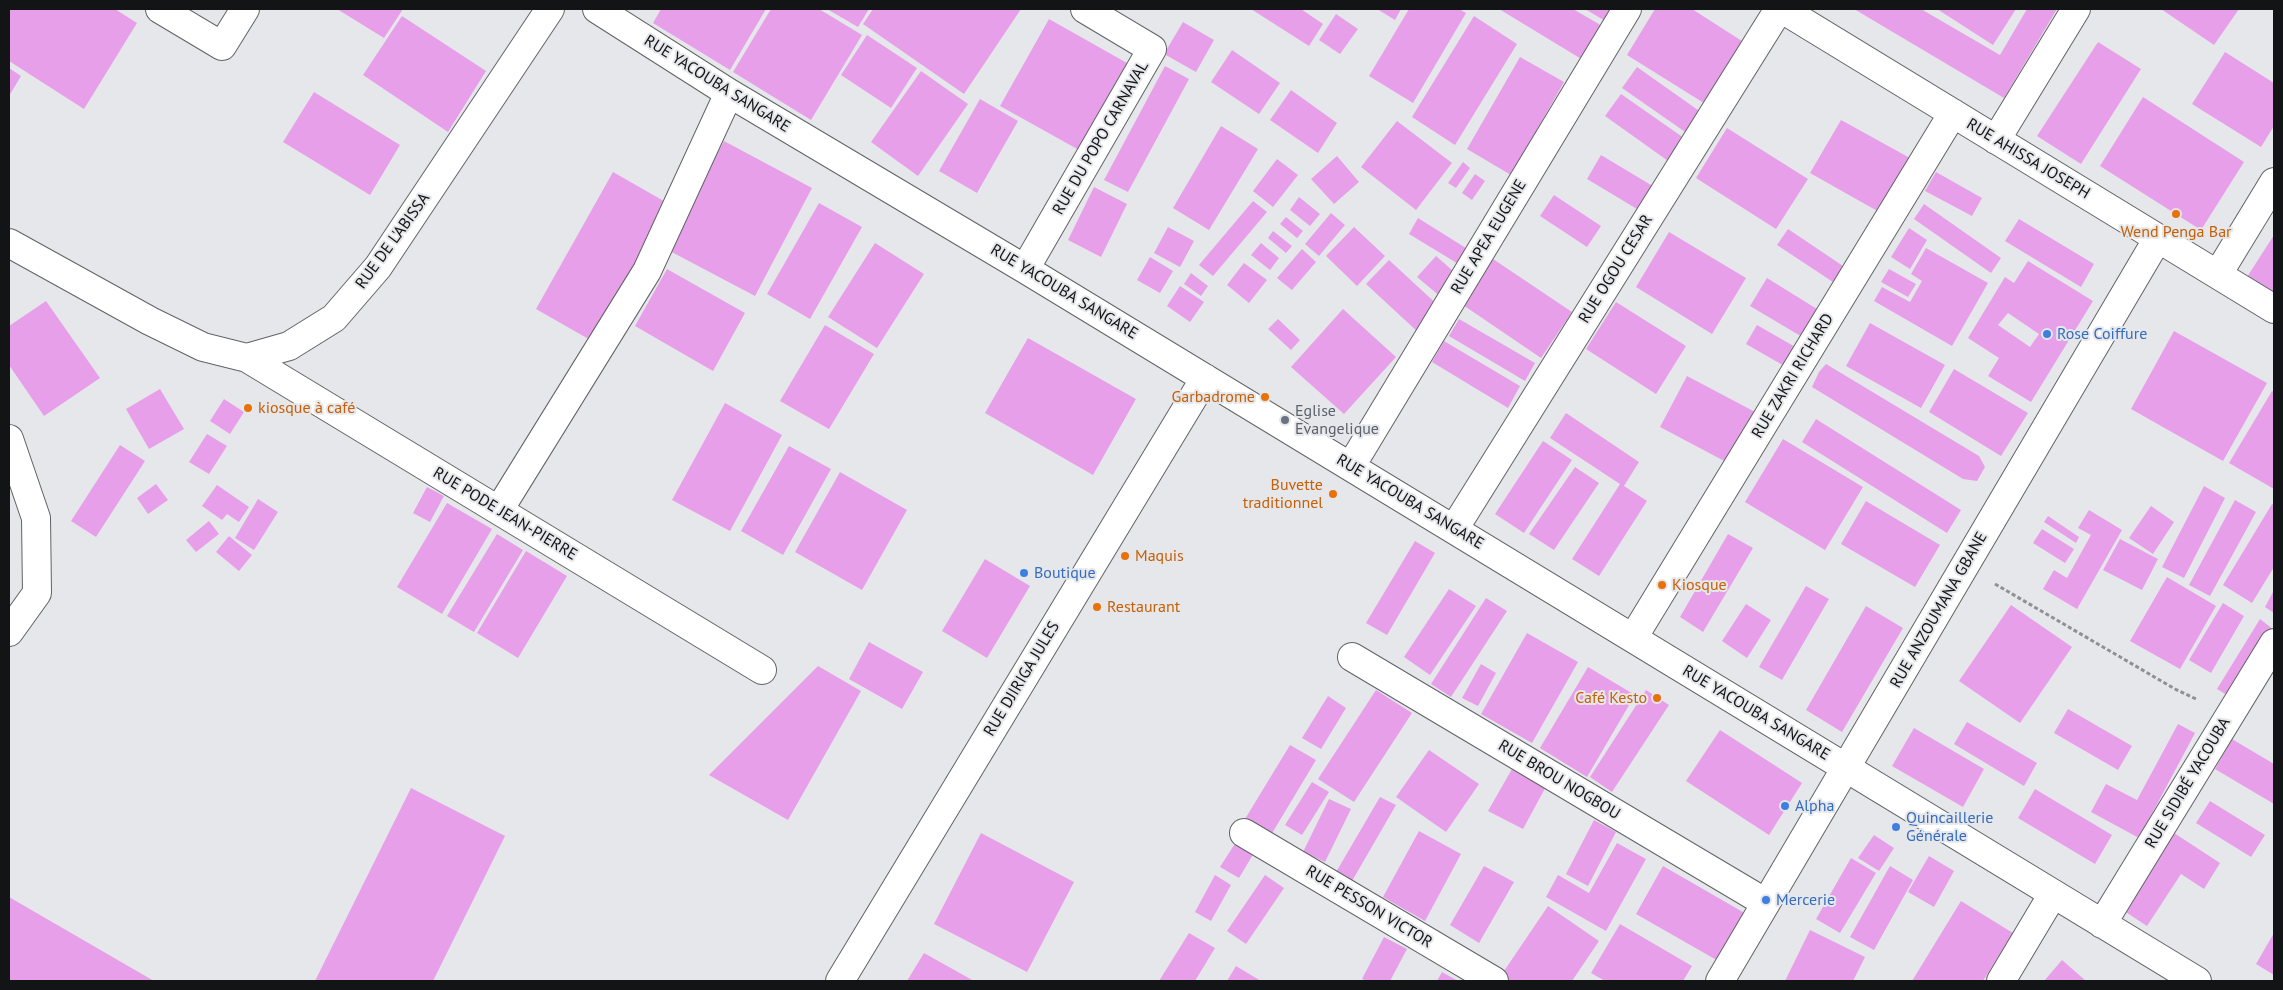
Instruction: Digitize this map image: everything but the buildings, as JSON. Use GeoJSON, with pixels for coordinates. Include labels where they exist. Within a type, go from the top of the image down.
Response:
{"type":"FeatureCollection","features":[{"type":"Feature","properties":{"kind":"street"},"geometry":{"type":"LineString","coordinates":[[160,9],[222,46],[245,9]]}},
{"type":"Feature","properties":{"kind":"street","name":"RUE DE L'ABISSA"},"geometry":{"type":"LineString","coordinates":[[248,358],[289,346],[334,318],[378,267],[550,9]]}},
{"type":"Feature","properties":{"kind":"street","name":"RUE YACOUBA SANGARE"},"geometry":{"type":"LineString","coordinates":[[597,9],[729,93],[1025,268],[2197,981]]}},
{"type":"Feature","properties":{"kind":"street","name":"RUE DU POPO CARNAVAL"},"geometry":{"type":"LineString","coordinates":[[1025,268],[1152,49],[1120,17],[1085,9]]}},
{"type":"Feature","properties":{"kind":"street","name":"RUE APEA EUGENE"},"geometry":{"type":"LineString","coordinates":[[1350,466],[1627,9]]}},
{"type":"Feature","properties":{"kind":"street","name":"RUE AHISSA JOSEPH"},"geometry":{"type":"LineString","coordinates":[[1781,9],[2274,309]]}},
{"type":"Feature","properties":{"kind":"street","name":"RUE OGOU CESAR"},"geometry":{"type":"LineString","coordinates":[[1454,529],[1781,9]]}},
{"type":"Feature","properties":{"kind":"street"},"geometry":{"type":"LineString","coordinates":[[1996,140],[2076,9]]}},
{"type":"Feature","properties":{"kind":"street"},"geometry":{"type":"LineString","coordinates":[[499,510],[647,271],[729,93]]}},
{"type":"Feature","properties":{"kind":"street","name":"RUE ZAKRI RICHARD"},"geometry":{"type":"LineString","coordinates":[[1633,638],[1953,113]]}},
{"type":"Feature","properties":{"kind":"street"},"geometry":{"type":"LineString","coordinates":[[2218,274],[2274,182]]}},
{"type":"Feature","properties":{"kind":"street","name":"RUE ANZOUMANA GBANE"},"geometry":{"type":"LineString","coordinates":[[1720,981],[2158,238]]}},
{"type":"Feature","properties":{"kind":"street"},"geometry":{"type":"LineString","coordinates":[[9,243],[150,321],[203,347],[248,358]]}},
{"type":"Feature","properties":{"kind":"street","name":"RUE PODE JEAN-PIERRE"},"geometry":{"type":"LineString","coordinates":[[248,358],[762,670]]}},
{"type":"Feature","properties":{"kind":"street","name":"RUE DJIRIGA JULES"},"geometry":{"type":"LineString","coordinates":[[840,981],[1204,378]]}},
{"type":"Feature","properties":{"kind":"street"},"geometry":{"type":"LineString","coordinates":[[9,439],[36,518],[37,593],[9,632]]}},
{"type":"Feature","properties":{"kind":"street","name":"RUE SIDIBÉ YACOUBA"},"geometry":{"type":"LineString","coordinates":[[2102,924],[2274,643]]}},
{"type":"Feature","properties":{"kind":"street","name":"RUE BROU NOGBOU"},"geometry":{"type":"LineString","coordinates":[[1352,657],[1766,903]]}},
{"type":"Feature","properties":{"kind":"street","name":"RUE PESSON VICTOR"},"geometry":{"type":"LineString","coordinates":[[1244,833],[1494,981]]}},
{"type":"Feature","properties":{"kind":"street"},"geometry":{"type":"LineString","coordinates":[[2001,981],[2053,894]]}},
{"type":"Feature","properties":{"kind":"path"},"geometry":{"type":"LineString","coordinates":[[1964,566],[2175,689],[2230,715]]}},
{"type":"Feature","properties":{"kind":"place","name":"Wend Penga Bar"},"geometry":{"type":"Point","coordinates":[2176,214]}},
{"type":"Feature","properties":{"kind":"place","name":"Rose Coiffure"},"geometry":{"type":"Point","coordinates":[2047,334]}},
{"type":"Feature","properties":{"kind":"place","name":"Garbadrome"},"geometry":{"type":"Point","coordinates":[1265,397]}},
{"type":"Feature","properties":{"kind":"place","name":"kiosque à café"},"geometry":{"type":"Point","coordinates":[248,408]}},
{"type":"Feature","properties":{"kind":"place","name":"Eglise Evangelique"},"geometry":{"type":"Point","coordinates":[1285,420]}},
{"type":"Feature","properties":{"kind":"place","name":"Buvette traditionnel"},"geometry":{"type":"Point","coordinates":[1333,494]}},
{"type":"Feature","properties":{"kind":"place","name":"Maquis"},"geometry":{"type":"Point","coordinates":[1125,556]}},
{"type":"Feature","properties":{"kind":"place","name":"Boutique"},"geometry":{"type":"Point","coordinates":[1024,573]}},
{"type":"Feature","properties":{"kind":"place","name":"Kiosque"},"geometry":{"type":"Point","coordinates":[1662,585]}},
{"type":"Feature","properties":{"kind":"place","name":"Restaurant"},"geometry":{"type":"Point","coordinates":[1097,607]}},
{"type":"Feature","properties":{"kind":"place","name":"Café Kesto"},"geometry":{"type":"Point","coordinates":[1657,698]}},
{"type":"Feature","properties":{"kind":"place","name":"Alpha"},"geometry":{"type":"Point","coordinates":[1785,806]}},
{"type":"Feature","properties":{"kind":"place","name":"Quincaillerie Générale"},"geometry":{"type":"Point","coordinates":[1896,827]}},
{"type":"Feature","properties":{"kind":"place","name":"Mercerie"},"geometry":{"type":"Point","coordinates":[1766,900]}}]}
